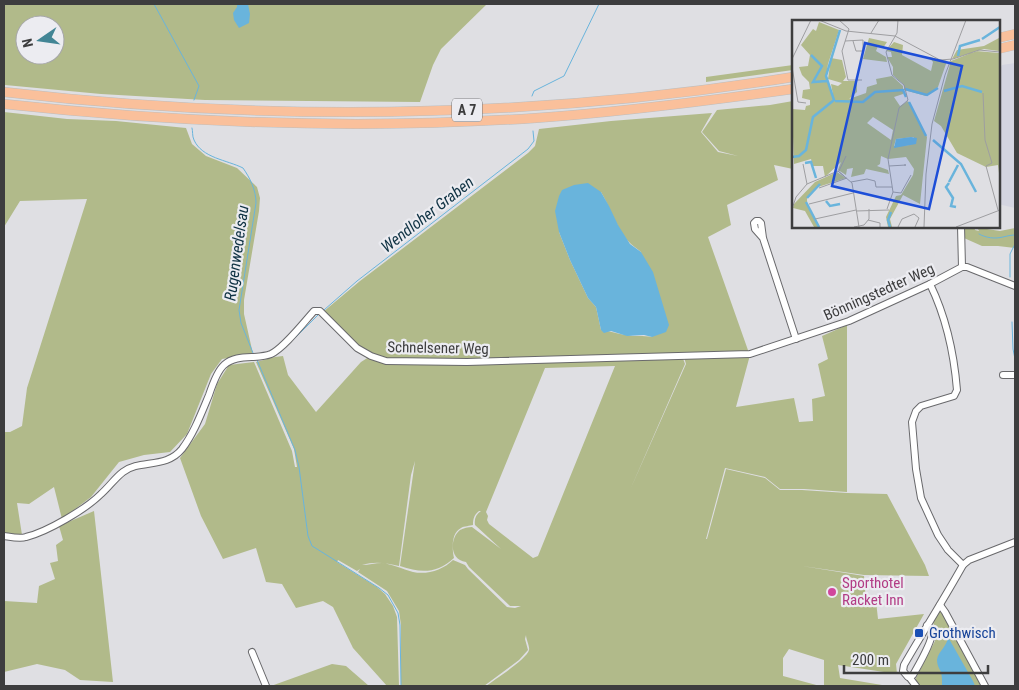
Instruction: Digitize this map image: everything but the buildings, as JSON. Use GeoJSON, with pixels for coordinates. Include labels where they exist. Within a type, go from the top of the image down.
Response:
{"type":"FeatureCollection","features":[{"type":"Feature","properties":{"kind":"highway"},"geometry":{"type":"LineString","coordinates":[[999,38],[1015,34]]}},
{"type":"Feature","properties":{"kind":"highway"},"geometry":{"type":"LineString","coordinates":[[999,49],[1015,45]]}},
{"type":"Feature","properties":{"kind":"highway","name":"A 7"},"geometry":{"type":"LineString","coordinates":[[4,92],[132,105],[220,110],[390,112],[500,108],[627,98],[737,86],[792,77]]}},
{"type":"Feature","properties":{"kind":"highway","name":"A 7"},"geometry":{"type":"LineString","coordinates":[[4,104],[108,114],[202,120],[333,124],[440,122],[535,118],[605,112],[792,89]]}},
{"type":"Feature","properties":{"kind":"street"},"geometry":{"type":"LineString","coordinates":[[961,228],[962,267],[967,267],[1015,286]]}},
{"type":"Feature","properties":{"kind":"street"},"geometry":{"type":"LineString","coordinates":[[763,238],[796,339]]}},
{"type":"Feature","properties":{"kind":"street","name":"Bönningstedter Weg"},"geometry":{"type":"LineString","coordinates":[[750,354],[849,322],[962,267]]}},
{"type":"Feature","properties":{"kind":"street"},"geometry":{"type":"LineString","coordinates":[[930,284],[942,311],[948,331],[957,390],[954,396],[921,406],[912,417],[917,475],[921,498],[938,535],[948,550],[963,565]]}},
{"type":"Feature","properties":{"kind":"street","name":"Schnelsener Weg"},"geometry":{"type":"LineString","coordinates":[[4,536],[27,537],[53,526],[77,512],[100,495],[123,471],[166,461],[174,457],[182,449],[198,423],[216,378],[224,365],[236,358],[270,354],[279,350],[314,311],[320,311],[357,348],[371,356],[386,361],[467,362],[750,354]]}},
{"type":"Feature","properties":{"kind":"street"},"geometry":{"type":"LineString","coordinates":[[1003,375],[1015,375]]}},
{"type":"Feature","properties":{"kind":"street"},"geometry":{"type":"LineString","coordinates":[[916,686],[903,673],[903,667],[963,565],[969,560],[1015,542]]}},
{"type":"Feature","properties":{"kind":"street"},"geometry":{"type":"LineString","coordinates":[[940,605],[985,686]]}},
{"type":"Feature","properties":{"kind":"street"},"geometry":{"type":"LineString","coordinates":[[909,677],[913,675],[929,644],[932,633],[927,625]]}},
{"type":"Feature","properties":{"kind":"street"},"geometry":{"type":"LineString","coordinates":[[252,652],[266,686]]}},
{"type":"Feature","properties":{"kind":"shaded area"},"geometry":{"type":"Polygon","coordinates":[[[1015,63],[1015,208],[999,204],[999,72],[1002,65],[1015,63]]]}},
{"type":"Feature","properties":{"kind":"green space"},"geometry":{"type":"Polygon","coordinates":[[[4,4],[487,4],[441,49],[433,65],[420,102],[205,100],[101,94],[5,85],[4,4]]]}},
{"type":"Feature","properties":{"kind":"green space"},"geometry":{"type":"Polygon","coordinates":[[[792,65],[792,70],[706,82],[706,77],[792,65]]]}},
{"type":"Feature","properties":{"kind":"green space"},"geometry":{"type":"Polygon","coordinates":[[[792,101],[792,169],[774,165],[778,180],[727,205],[731,225],[708,237],[749,353],[682,356],[685,364],[630,490],[686,364],[684,357],[750,355],[736,407],[794,398],[799,422],[813,421],[812,399],[825,396],[818,364],[828,359],[822,336],[847,325],[847,492],[780,489],[765,477],[725,468],[706,539],[726,469],[765,478],[780,490],[887,494],[929,576],[864,575],[802,566],[864,576],[866,601],[876,601],[878,619],[924,614],[896,664],[897,674],[838,665],[840,678],[888,686],[824,686],[824,660],[789,649],[783,658],[783,676],[820,686],[486,686],[517,664],[527,654],[529,649],[526,635],[525,639],[528,650],[519,660],[484,686],[401,686],[401,625],[399,611],[387,591],[358,572],[360,569],[357,571],[338,560],[337,562],[377,587],[385,594],[393,606],[397,617],[399,686],[387,686],[353,648],[333,607],[323,601],[296,608],[282,584],[266,582],[256,548],[223,559],[201,516],[180,458],[205,424],[217,384],[229,365],[254,362],[292,451],[295,467],[297,467],[294,449],[256,362],[283,356],[288,375],[316,412],[361,362],[372,355],[358,346],[323,312],[360,281],[528,153],[535,146],[539,129],[712,113],[701,132],[718,152],[738,156],[719,151],[702,132],[717,110],[792,101]],[[601,192],[559,232],[588,298],[596,307],[601,330],[629,336],[652,337],[641,252],[626,239],[601,192]],[[615,366],[545,368],[486,512],[489,524],[533,558],[538,556],[615,366]],[[415,461],[411,475],[399,566],[382,563],[413,572],[424,573],[440,569],[453,560],[465,565],[507,607],[515,608],[521,606],[510,606],[466,562],[456,557],[453,548],[454,558],[441,567],[422,571],[400,566],[415,461]],[[481,511],[475,516],[473,525],[462,527],[454,537],[453,543],[460,530],[472,527],[501,549],[475,525],[476,517],[481,511]],[[382,563],[362,565],[367,565],[382,563]]]}},
{"type":"Feature","properties":{"kind":"green space"},"geometry":{"type":"Polygon","coordinates":[[[4,112],[186,128],[192,144],[206,156],[237,168],[257,187],[260,198],[244,300],[244,314],[253,354],[222,359],[211,374],[187,434],[170,452],[144,455],[119,462],[91,497],[62,519],[54,487],[29,504],[17,503],[22,535],[4,533],[4,432],[10,432],[22,426],[27,388],[87,199],[20,201],[4,227],[4,112]]]}},
{"type":"Feature","properties":{"kind":"green space"},"geometry":{"type":"Polygon","coordinates":[[[964,228],[974,228],[979,231],[979,228],[1000,231],[1015,228],[1015,248],[982,246],[964,238],[964,228]]]}},
{"type":"Feature","properties":{"kind":"green space"},"geometry":{"type":"Polygon","coordinates":[[[94,511],[113,682],[80,680],[65,670],[37,664],[4,672],[4,601],[37,603],[39,586],[55,579],[50,563],[58,561],[56,545],[63,540],[59,526],[94,511]]]}},
{"type":"Feature","properties":{"kind":"green space"},"geometry":{"type":"Polygon","coordinates":[[[942,611],[983,686],[919,686],[914,682],[935,641],[936,633],[933,622],[939,612],[942,611]]]}},
{"type":"Feature","properties":{"kind":"green space"},"geometry":{"type":"Polygon","coordinates":[[[332,664],[346,666],[369,686],[271,686],[332,664]]]}},
{"type":"Feature","properties":{"kind":"water"},"geometry":{"type":"Polygon","coordinates":[[[237,4],[248,4],[250,14],[249,23],[239,28],[234,20],[233,13],[237,4]]]}},
{"type":"Feature","properties":{"kind":"water"},"geometry":{"type":"Polygon","coordinates":[[[588,183],[601,192],[630,244],[641,252],[653,272],[669,325],[666,332],[652,337],[644,335],[627,336],[611,331],[604,333],[601,330],[596,307],[588,298],[559,232],[555,211],[562,190],[574,185],[588,183]]]}},
{"type":"Feature","properties":{"kind":"water"},"geometry":{"type":"Polygon","coordinates":[[[948,637],[975,686],[942,685],[937,660],[948,637]]]}},
{"type":"Feature","properties":{"kind":"waterway","name":"Rugenwedelsau"},"geometry":{"type":"LineString","coordinates":[[154,4],[199,86],[194,100]]}},
{"type":"Feature","properties":{"kind":"waterway","name":"Wendloher Graben"},"geometry":{"type":"LineString","coordinates":[[532,96],[534,91],[564,76],[599,4]]}},
{"type":"Feature","properties":{"kind":"waterway","name":"Rugenwedelsau"},"geometry":{"type":"LineString","coordinates":[[192,128],[193,138],[203,151],[243,168],[254,189],[256,203],[239,310],[241,323],[253,353]]}},
{"type":"Feature","properties":{"kind":"waterway","name":"Wendloher Graben"},"geometry":{"type":"LineString","coordinates":[[324,310],[357,281],[528,149],[534,141],[533,131]]}},
{"type":"Feature","properties":{"kind":"waterway"},"geometry":{"type":"LineString","coordinates":[[979,234],[994,238],[1015,235]]}},
{"type":"Feature","properties":{"kind":"waterway"},"geometry":{"type":"LineString","coordinates":[[1010,277],[1010,254],[1015,244]]}},
{"type":"Feature","properties":{"kind":"waterway","name":"Wendloher Graben"},"geometry":{"type":"LineString","coordinates":[[285,348],[318,315]]}},
{"type":"Feature","properties":{"kind":"waterway"},"geometry":{"type":"LineString","coordinates":[[1012,322],[1015,359]]}},
{"type":"Feature","properties":{"kind":"waterway","name":"Rugenwedelsau"},"geometry":{"type":"LineString","coordinates":[[261,359],[257,360],[295,450],[308,536],[312,546],[388,595],[398,613],[400,625],[401,686]]}},
{"type":"Feature","properties":{"kind":"place","name":"Sporthotel Racket Inn"},"geometry":{"type":"Point","coordinates":[832,592]}},
{"type":"Feature","properties":{"kind":"place","name":"Grothwisch"},"geometry":{"type":"Point","coordinates":[919,633]}}]}
